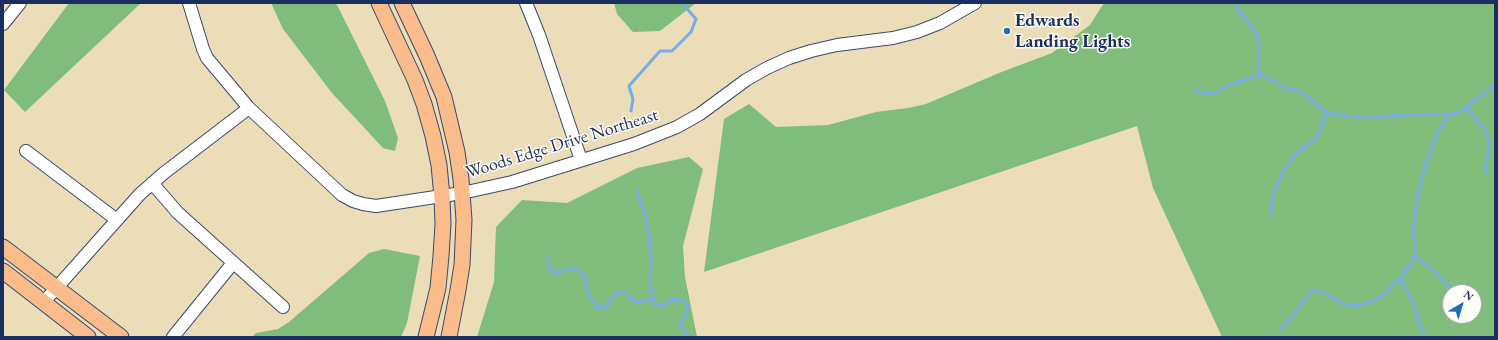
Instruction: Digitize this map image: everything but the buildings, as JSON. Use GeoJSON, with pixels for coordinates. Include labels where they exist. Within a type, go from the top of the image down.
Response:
{"type":"FeatureCollection","features":[{"type":"Feature","properties":{"kind":"main road"},"geometry":{"type":"LineString","coordinates":[[379,3],[415,80],[424,104],[439,164],[443,224],[438,288],[426,337]]}},
{"type":"Feature","properties":{"kind":"main road"},"geometry":{"type":"LineString","coordinates":[[402,3],[427,56],[444,97],[457,152],[464,220],[462,265],[448,337]]}},
{"type":"Feature","properties":{"kind":"main road"},"geometry":{"type":"LineString","coordinates":[[3,247],[122,337]]}},
{"type":"Feature","properties":{"kind":"main road"},"geometry":{"type":"LineString","coordinates":[[3,271],[88,337]]}},
{"type":"Feature","properties":{"kind":"street"},"geometry":{"type":"LineString","coordinates":[[3,24],[20,3]]}},
{"type":"Feature","properties":{"kind":"street","name":"Woods Edge Drive Northeast"},"geometry":{"type":"LineString","coordinates":[[189,3],[207,58],[249,108],[342,195],[353,201],[376,206],[442,197],[512,182],[639,142],[677,127],[700,114],[746,80],[789,58],[811,50],[886,39],[917,32],[940,23],[975,3]]}},
{"type":"Feature","properties":{"kind":"street"},"geometry":{"type":"LineString","coordinates":[[526,3],[539,35],[581,160]]}},
{"type":"Feature","properties":{"kind":"street"},"geometry":{"type":"LineString","coordinates":[[43,303],[152,183],[249,108]]}},
{"type":"Feature","properties":{"kind":"street"},"geometry":{"type":"LineString","coordinates":[[26,151],[117,220]]}},
{"type":"Feature","properties":{"kind":"street"},"geometry":{"type":"LineString","coordinates":[[152,183],[178,213],[284,307]]}},
{"type":"Feature","properties":{"kind":"street"},"geometry":{"type":"LineString","coordinates":[[173,337],[234,263]]}},
{"type":"Feature","properties":{"kind":"green space"},"geometry":{"type":"Polygon","coordinates":[[[69,3],[141,3],[25,112],[4,90],[69,3]]]}},
{"type":"Feature","properties":{"kind":"green space"},"geometry":{"type":"Polygon","coordinates":[[[271,3],[336,3],[385,101],[398,138],[395,151],[383,148],[332,93],[283,29],[271,3]]]}},
{"type":"Feature","properties":{"kind":"green space"},"geometry":{"type":"Polygon","coordinates":[[[614,3],[696,3],[660,31],[633,32],[617,14],[614,3]]]}},
{"type":"Feature","properties":{"kind":"green space"},"geometry":{"type":"Polygon","coordinates":[[[1104,3],[1495,3],[1495,337],[1222,337],[1153,188],[1137,126],[704,272],[724,119],[749,104],[776,127],[828,125],[876,112],[926,104],[999,73],[1052,53],[1090,25],[1104,3]]]}},
{"type":"Feature","properties":{"kind":"green space"},"geometry":{"type":"Polygon","coordinates":[[[689,157],[703,169],[683,246],[685,277],[697,337],[477,337],[494,282],[496,227],[522,200],[567,203],[637,168],[689,157]]]}},
{"type":"Feature","properties":{"kind":"green space"},"geometry":{"type":"Polygon","coordinates":[[[384,249],[420,256],[407,323],[401,337],[252,337],[256,333],[278,329],[289,322],[369,253],[384,249]]]}},
{"type":"Feature","properties":{"kind":"waterway"},"geometry":{"type":"LineString","coordinates":[[631,111],[633,99],[629,86],[660,51],[672,51],[691,32],[696,19],[682,3]]}},
{"type":"Feature","properties":{"kind":"waterway"},"geometry":{"type":"LineString","coordinates":[[1235,3],[1258,38],[1258,67],[1260,74],[1286,88],[1296,90],[1303,94],[1328,113],[1354,117],[1459,113],[1495,85]]}},
{"type":"Feature","properties":{"kind":"waterway"},"geometry":{"type":"LineString","coordinates":[[1195,91],[1209,94],[1214,93],[1237,82],[1261,75]]}},
{"type":"Feature","properties":{"kind":"waterway"},"geometry":{"type":"LineString","coordinates":[[1467,107],[1484,128],[1488,136],[1489,147],[1485,173]]}},
{"type":"Feature","properties":{"kind":"waterway"},"geometry":{"type":"LineString","coordinates":[[1271,215],[1271,201],[1281,176],[1295,154],[1313,141],[1317,136],[1323,123],[1325,111]]}},
{"type":"Feature","properties":{"kind":"waterway"},"geometry":{"type":"LineString","coordinates":[[1280,330],[1312,291],[1317,290],[1344,304],[1355,306],[1370,302],[1382,296],[1410,266],[1414,256],[1415,246],[1413,231],[1418,192],[1426,163],[1438,131],[1450,114]]}},
{"type":"Feature","properties":{"kind":"waterway"},"geometry":{"type":"LineString","coordinates":[[637,190],[645,214],[649,238],[651,255],[650,283],[655,306],[663,306],[670,300],[678,299],[686,303],[688,306],[687,313],[680,324],[689,337]]}},
{"type":"Feature","properties":{"kind":"waterway"},"geometry":{"type":"LineString","coordinates":[[548,256],[549,268],[552,272],[560,272],[567,268],[577,270],[583,274],[590,298],[598,308],[606,307],[619,292],[625,292],[633,301],[640,302],[653,298]]}},
{"type":"Feature","properties":{"kind":"waterway"},"geometry":{"type":"LineString","coordinates":[[1414,256],[1430,267],[1447,284]]}},
{"type":"Feature","properties":{"kind":"waterway"},"geometry":{"type":"LineString","coordinates":[[1400,278],[1413,302],[1424,337]]}},
{"type":"Feature","properties":{"kind":"place","name":"Edwards Landing Lights"},"geometry":{"type":"Point","coordinates":[1007,31]}}]}
